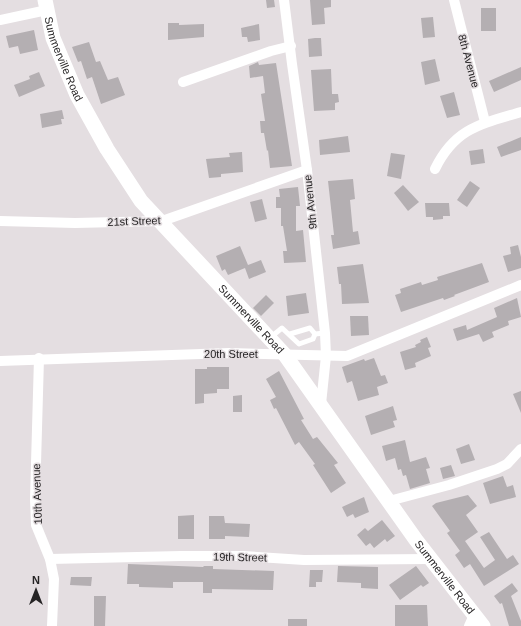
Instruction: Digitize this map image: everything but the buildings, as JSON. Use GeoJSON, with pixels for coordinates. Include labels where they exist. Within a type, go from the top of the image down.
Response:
{"type":"FeatureCollection","features":[{"type":"Feature","properties":{"kind":"main road","name":"Summerville Road"},"geometry":{"type":"LineString","coordinates":[[46,5],[52,38],[77,95],[141,201],[162,221],[193,258],[271,337],[321,404],[475,622]]}},
{"type":"Feature","properties":{"kind":"street","name":"9th Avenue"},"geometry":{"type":"LineString","coordinates":[[284,0],[307,170],[320,333],[326,356],[321,404]]}},
{"type":"Feature","properties":{"kind":"street","name":"8th Avenue"},"geometry":{"type":"LineString","coordinates":[[454,0],[485,122]]}},
{"type":"Feature","properties":{"kind":"street"},"geometry":{"type":"LineString","coordinates":[[0,20],[46,5]]}},
{"type":"Feature","properties":{"kind":"street"},"geometry":{"type":"LineString","coordinates":[[183,82],[271,51],[291,46]]}},
{"type":"Feature","properties":{"kind":"street"},"geometry":{"type":"LineString","coordinates":[[435,169],[442,155],[463,133],[485,122],[521,112]]}},
{"type":"Feature","properties":{"kind":"street","name":"21st Street"},"geometry":{"type":"LineString","coordinates":[[0,221],[162,221],[307,170]]}},
{"type":"Feature","properties":{"kind":"street","name":"20th Street"},"geometry":{"type":"LineString","coordinates":[[0,361],[39,358],[229,353],[347,356],[521,285]]}},
{"type":"Feature","properties":{"kind":"street","name":"10th Avenue"},"geometry":{"type":"LineString","coordinates":[[39,358],[35,499],[36,525],[50,559],[54,579],[52,626]]}},
{"type":"Feature","properties":{"kind":"street"},"geometry":{"type":"LineString","coordinates":[[389,501],[449,485],[497,469],[507,464],[521,449]]}},
{"type":"Feature","properties":{"kind":"street","name":"19th Street"},"geometry":{"type":"LineString","coordinates":[[50,559],[181,556],[243,556],[304,560],[430,559]]}},
{"type":"Feature","properties":{"kind":"lane"},"geometry":{"type":"LineString","coordinates":[[271,337],[282,328],[299,344],[313,339],[320,333],[310,328],[290,334]]}}]}
